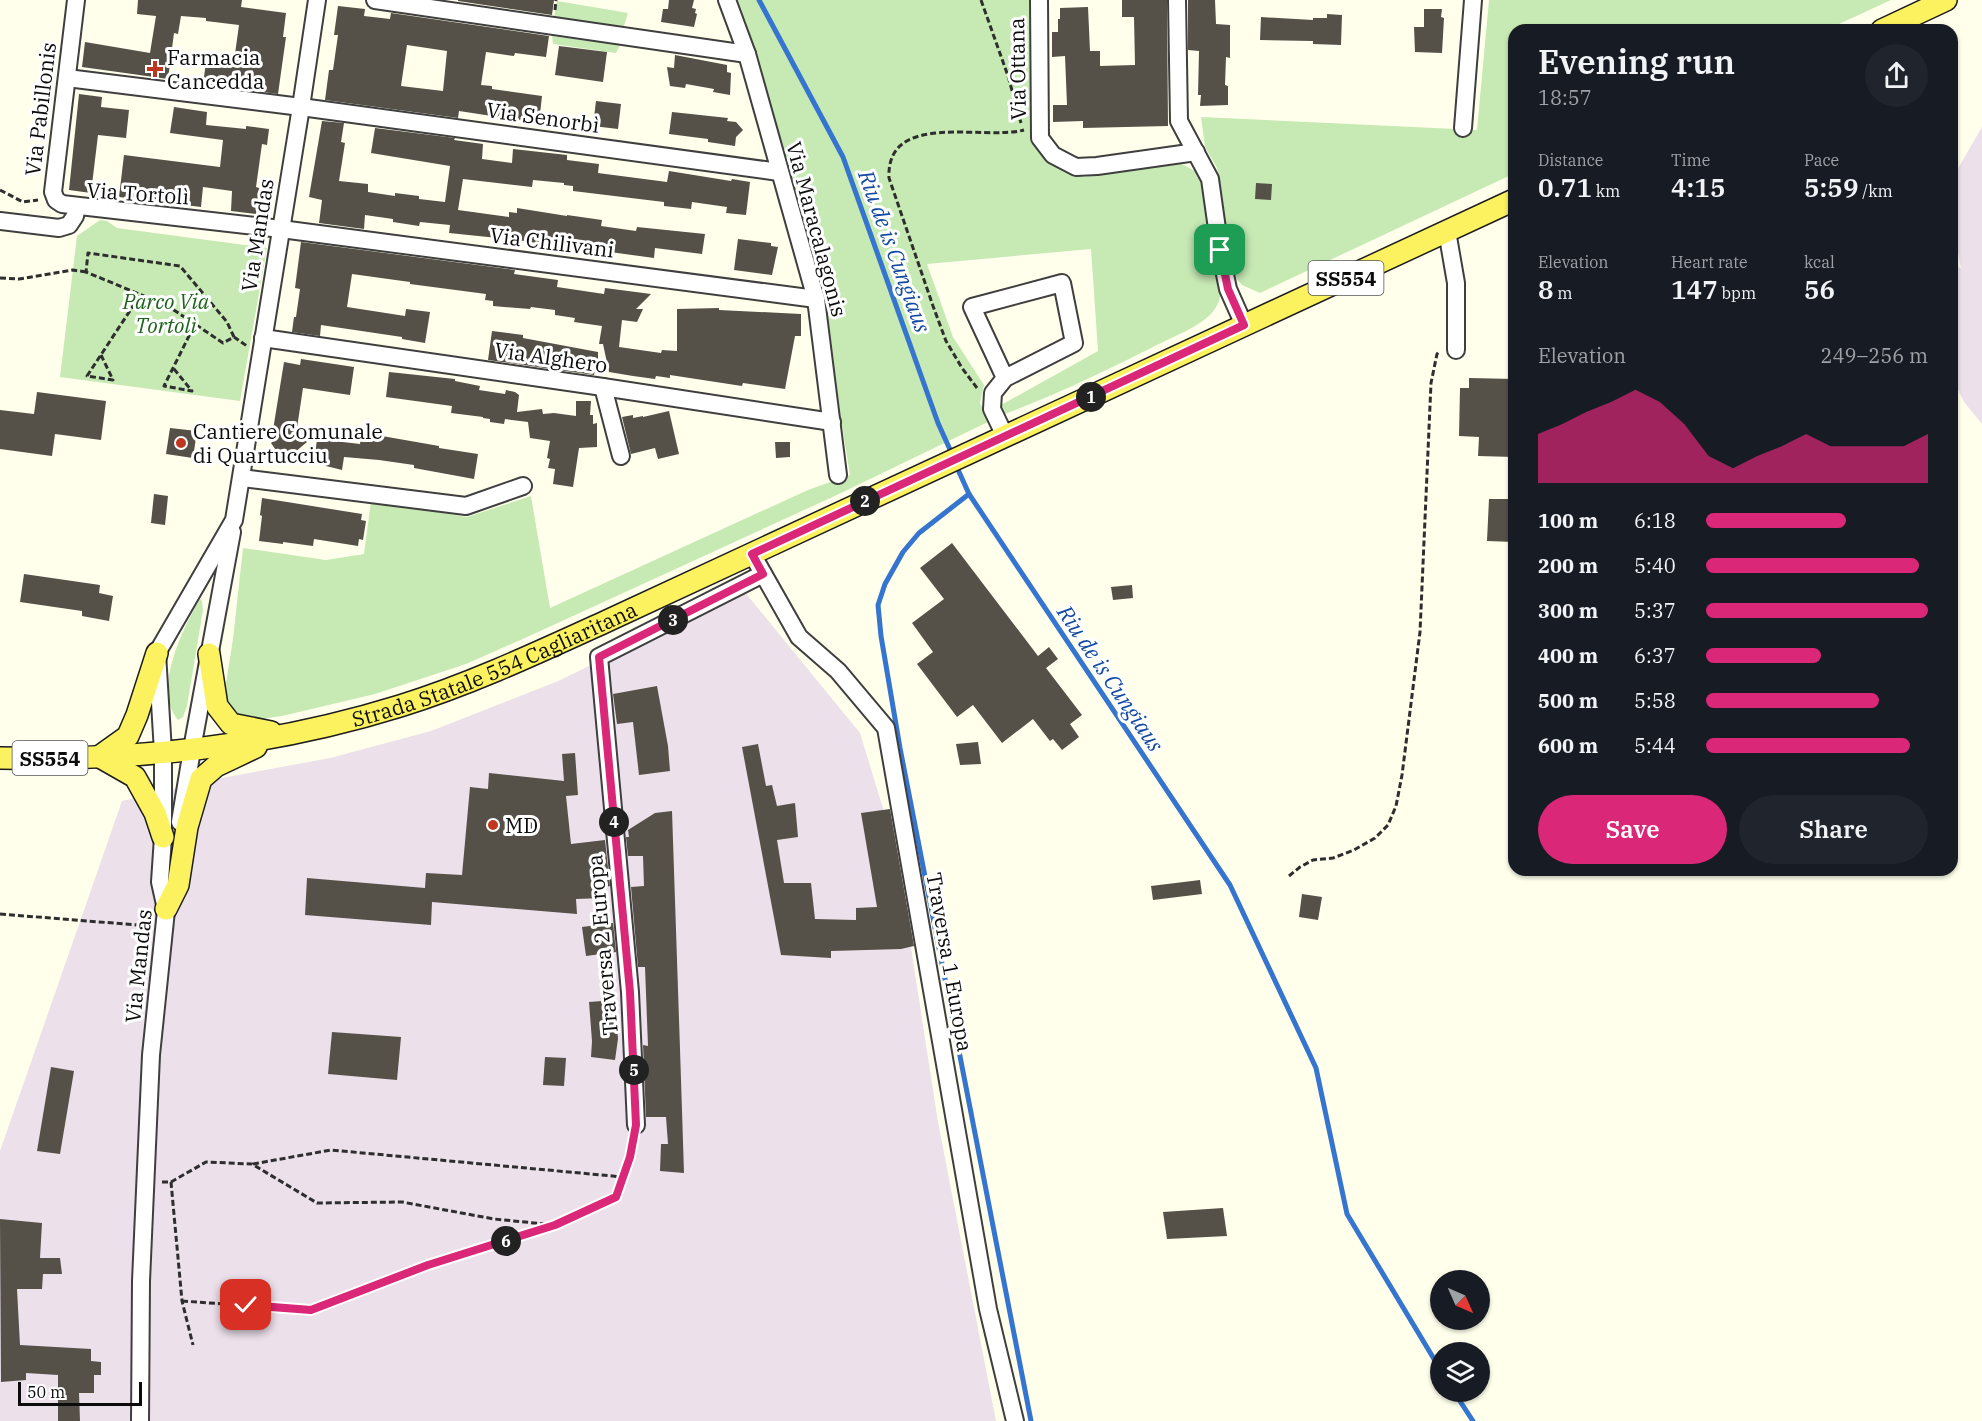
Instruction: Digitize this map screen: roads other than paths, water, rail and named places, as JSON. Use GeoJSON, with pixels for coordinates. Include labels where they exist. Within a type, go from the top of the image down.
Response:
{"type":"FeatureCollection","features":[{"type":"Feature","properties":{"kind":"main road"},"geometry":{"type":"LineString","coordinates":[[1895,24],[1946,0]]}},
{"type":"Feature","properties":{"kind":"main road","name":"Strada Statale 554 Cagliaritana"},"geometry":{"type":"LineString","coordinates":[[0,758],[99,757],[192,750],[283,735],[430,696],[537,653],[1508,203]]}},
{"type":"Feature","properties":{"kind":"main road"},"geometry":{"type":"LineString","coordinates":[[157,653],[128,736],[99,757],[135,777],[155,813],[163,837]]}},
{"type":"Feature","properties":{"kind":"main road"},"geometry":{"type":"LineString","coordinates":[[209,654],[217,706],[231,724],[283,735]]}},
{"type":"Feature","properties":{"kind":"main road"},"geometry":{"type":"LineString","coordinates":[[165,918],[178,885],[188,827],[201,779],[216,766],[283,735]]}},
{"type":"Feature","properties":{"kind":"street","name":"Via Pabillonis"},"geometry":{"type":"LineString","coordinates":[[76,0],[53,192],[56,200],[62,204],[77,206]]}},
{"type":"Feature","properties":{"kind":"street","name":"Via Mandas"},"geometry":{"type":"LineString","coordinates":[[140,1421],[141,1281],[145,1182],[152,1055],[165,918],[192,750],[242,478],[317,0]]}},
{"type":"Feature","properties":{"kind":"street"},"geometry":{"type":"LineString","coordinates":[[375,0],[747,54]]}},
{"type":"Feature","properties":{"kind":"street","name":"Via Maracalagonis"},"geometry":{"type":"LineString","coordinates":[[727,0],[747,54],[816,299],[838,475]]}},
{"type":"Feature","properties":{"kind":"street","name":"Via Ottana"},"geometry":{"type":"LineString","coordinates":[[1039,0],[1040,131],[1053,155],[1076,166],[1097,166],[1196,152]]}},
{"type":"Feature","properties":{"kind":"street"},"geometry":{"type":"LineString","coordinates":[[1177,0],[1179,121],[1210,179],[1228,289],[1244,325]]}},
{"type":"Feature","properties":{"kind":"street"},"geometry":{"type":"LineString","coordinates":[[1463,128],[1473,0]]}},
{"type":"Feature","properties":{"kind":"street","name":"Via Senorbì"},"geometry":{"type":"LineString","coordinates":[[67,78],[302,107],[779,172]]}},
{"type":"Feature","properties":{"kind":"street","name":"Via Tortolì"},"geometry":{"type":"LineString","coordinates":[[0,221],[59,228],[69,225],[75,216],[77,206],[281,229]]}},
{"type":"Feature","properties":{"kind":"street","name":"Via Chilivani"},"geometry":{"type":"LineString","coordinates":[[281,229],[816,299]]}},
{"type":"Feature","properties":{"kind":"street"},"geometry":{"type":"LineString","coordinates":[[1448,231],[1456,283],[1456,350]]}},
{"type":"Feature","properties":{"kind":"street"},"geometry":{"type":"LineString","coordinates":[[998,440],[992,409],[993,393],[1005,378],[1074,343],[1062,283],[972,307],[1005,378]]}},
{"type":"Feature","properties":{"kind":"street","name":"Via Alghero"},"geometry":{"type":"LineString","coordinates":[[263,338],[832,422]]}},
{"type":"Feature","properties":{"kind":"street"},"geometry":{"type":"LineString","coordinates":[[603,387],[621,456]]}},
{"type":"Feature","properties":{"kind":"street"},"geometry":{"type":"LineString","coordinates":[[242,478],[466,506],[523,486]]}},
{"type":"Feature","properties":{"kind":"street"},"geometry":{"type":"LineString","coordinates":[[165,918],[160,882],[163,837],[163,752],[157,653],[234,520]]}},
{"type":"Feature","properties":{"kind":"street","name":"Traversa 1 Europa"},"geometry":{"type":"LineString","coordinates":[[752,554],[799,637],[838,671],[886,728],[988,1309],[1015,1421]]}},
{"type":"Feature","properties":{"kind":"street","name":"Traversa 2 Europa"},"geometry":{"type":"LineString","coordinates":[[636,1125],[630,992],[599,657],[763,574]]}},
{"type":"Feature","properties":{"kind":"waterway","name":"Riu de is Cungiaus"},"geometry":{"type":"LineString","coordinates":[[759,0],[843,157],[938,423],[952,454]]}},
{"type":"Feature","properties":{"kind":"waterway","name":"Riu de is Cungiaus"},"geometry":{"type":"LineString","coordinates":[[955,463],[969,494],[1230,885],[1316,1068],[1347,1214],[1430,1352]]}},
{"type":"Feature","properties":{"kind":"waterway"},"geometry":{"type":"LineString","coordinates":[[969,494],[919,533],[903,552],[885,584],[878,605],[900,748],[1031,1421]]}},
{"type":"Feature","properties":{"kind":"waterway","name":"Riu de is Cungiaus"},"geometry":{"type":"LineString","coordinates":[[1461,1402],[1473,1421]]}},
{"type":"Feature","properties":{"kind":"place","name":"Farmacia Cancedda"},"geometry":{"type":"Point","coordinates":[155,69]}},
{"type":"Feature","properties":{"kind":"place","name":"Cantiere Comunale di Quartucciu"},"geometry":{"type":"Point","coordinates":[181,443]}},
{"type":"Feature","properties":{"kind":"place","name":"MD"},"geometry":{"type":"Point","coordinates":[493,825]}},
{"type":"Feature","properties":{"kind":"park label","name":"Parco Via Tortolì"},"geometry":{"type":"Point","coordinates":[166,313]}}]}
